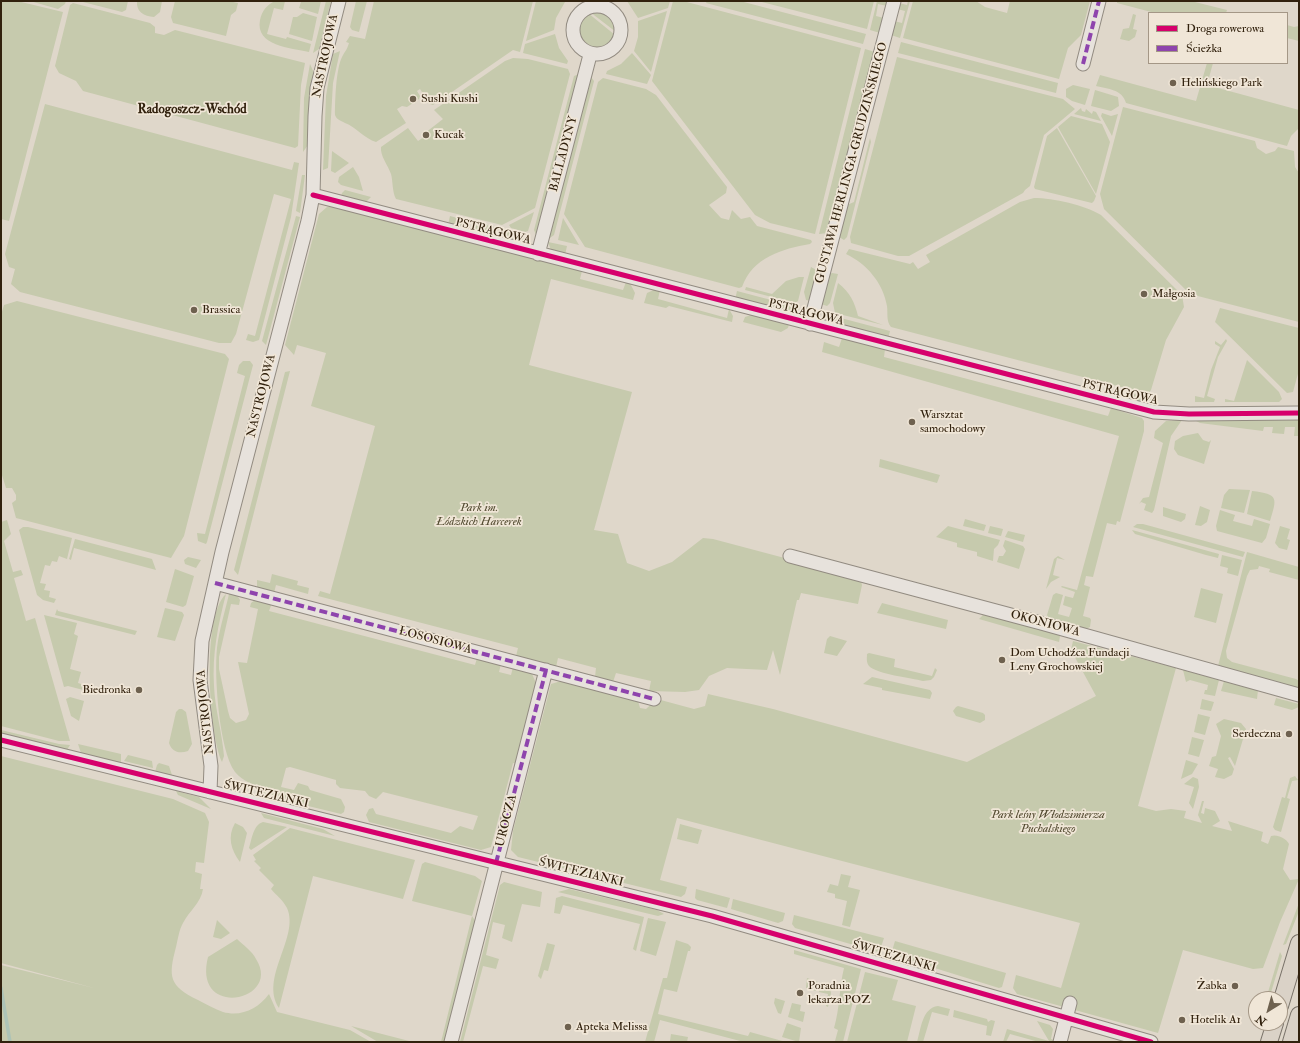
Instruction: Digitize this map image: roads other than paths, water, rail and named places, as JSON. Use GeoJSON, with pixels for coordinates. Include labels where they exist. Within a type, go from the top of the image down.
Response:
{"type":"FeatureCollection","features":[{"type":"Feature","properties":{"kind":"main road"},"geometry":{"type":"LineString","coordinates":[[1285,991],[1299,944]]}},
{"type":"Feature","properties":{"kind":"main road"},"geometry":{"type":"LineString","coordinates":[[1291,1042],[1299,1015]]}},
{"type":"Feature","properties":{"kind":"main road"},"geometry":{"type":"LineString","coordinates":[[1269,1042],[1272,1031]]}},
{"type":"Feature","properties":{"kind":"street","name":"NASTROJOWA"},"geometry":{"type":"LineString","coordinates":[[210,792],[211,766],[200,672],[202,641],[215,583],[313,195],[317,88],[338,1]]}},
{"type":"Feature","properties":{"kind":"street","name":"GUSTAWA HERLINGA-GRUDZIŃSKIEGO"},"geometry":{"type":"LineString","coordinates":[[810,324],[894,1]]}},
{"type":"Feature","properties":{"kind":"street"},"geometry":{"type":"LineString","coordinates":[[1083,64],[1099,1]]}},
{"type":"Feature","properties":{"kind":"street","name":"BALLADYNY"},"geometry":{"type":"LineString","coordinates":[[538,254],[590,55]]}},
{"type":"Feature","properties":{"kind":"street","name":"PSTRĄGOWA"},"geometry":{"type":"LineString","coordinates":[[313,195],[1154,412],[1189,414],[1299,413]]}},
{"type":"Feature","properties":{"kind":"street","name":"OKONIOWA"},"geometry":{"type":"LineString","coordinates":[[790,556],[1041,623],[1299,695]]}},
{"type":"Feature","properties":{"kind":"street","name":"ŁOSOSIOWA"},"geometry":{"type":"LineString","coordinates":[[215,583],[654,699]]}},
{"type":"Feature","properties":{"kind":"street","name":"UROCZA"},"geometry":{"type":"LineString","coordinates":[[451,1042],[546,670]]}},
{"type":"Feature","properties":{"kind":"street","name":"ŚWITEZIANKI"},"geometry":{"type":"LineString","coordinates":[[1,740],[785,936],[1151,1042]]}},
{"type":"Feature","properties":{"kind":"street"},"geometry":{"type":"LineString","coordinates":[[1060,1042],[1070,1004]]}},
{"type":"Feature","properties":{"kind":"waterway"},"geometry":{"type":"LineString","coordinates":[[1,988],[10,1042]]}},
{"type":"Feature","properties":{"kind":"place","name":"Helińskiego Park"},"geometry":{"type":"Point","coordinates":[1173,83]}},
{"type":"Feature","properties":{"kind":"place","name":"Sushi Kushi"},"geometry":{"type":"Point","coordinates":[413,99]}},
{"type":"Feature","properties":{"kind":"place","name":"Kucak"},"geometry":{"type":"Point","coordinates":[426,135]}},
{"type":"Feature","properties":{"kind":"place","name":"Małgosia"},"geometry":{"type":"Point","coordinates":[1144,294]}},
{"type":"Feature","properties":{"kind":"place","name":"Brassica"},"geometry":{"type":"Point","coordinates":[194,310]}},
{"type":"Feature","properties":{"kind":"place","name":"Warsztat samochodowy"},"geometry":{"type":"Point","coordinates":[912,422]}},
{"type":"Feature","properties":{"kind":"place","name":"Dom Uchodźca Fundacji Leny Grochowskiej"},"geometry":{"type":"Point","coordinates":[1002,660]}},
{"type":"Feature","properties":{"kind":"place","name":"Biedronka"},"geometry":{"type":"Point","coordinates":[139,690]}},
{"type":"Feature","properties":{"kind":"place","name":"Serdeczna"},"geometry":{"type":"Point","coordinates":[1289,734]}},
{"type":"Feature","properties":{"kind":"place","name":"Żabka"},"geometry":{"type":"Point","coordinates":[1235,986]}},
{"type":"Feature","properties":{"kind":"place","name":"Poradnia lekarza POZ"},"geometry":{"type":"Point","coordinates":[800,993]}},
{"type":"Feature","properties":{"kind":"place","name":"Hotelik A1"},"geometry":{"type":"Point","coordinates":[1182,1020]}},
{"type":"Feature","properties":{"kind":"place","name":"Apteka Melissa"},"geometry":{"type":"Point","coordinates":[568,1027]}},
{"type":"Feature","properties":{"kind":"district","name":"Radogoszcz-Wschód"},"geometry":{"type":"Point","coordinates":[192,110]}},
{"type":"Feature","properties":{"kind":"park label","name":"Park im. Łódzkich Harcerek"},"geometry":{"type":"Point","coordinates":[479,515]}},
{"type":"Feature","properties":{"kind":"park label","name":"Park leśny Włodzimierza Puchalskiego"},"geometry":{"type":"Point","coordinates":[1048,822]}}]}
